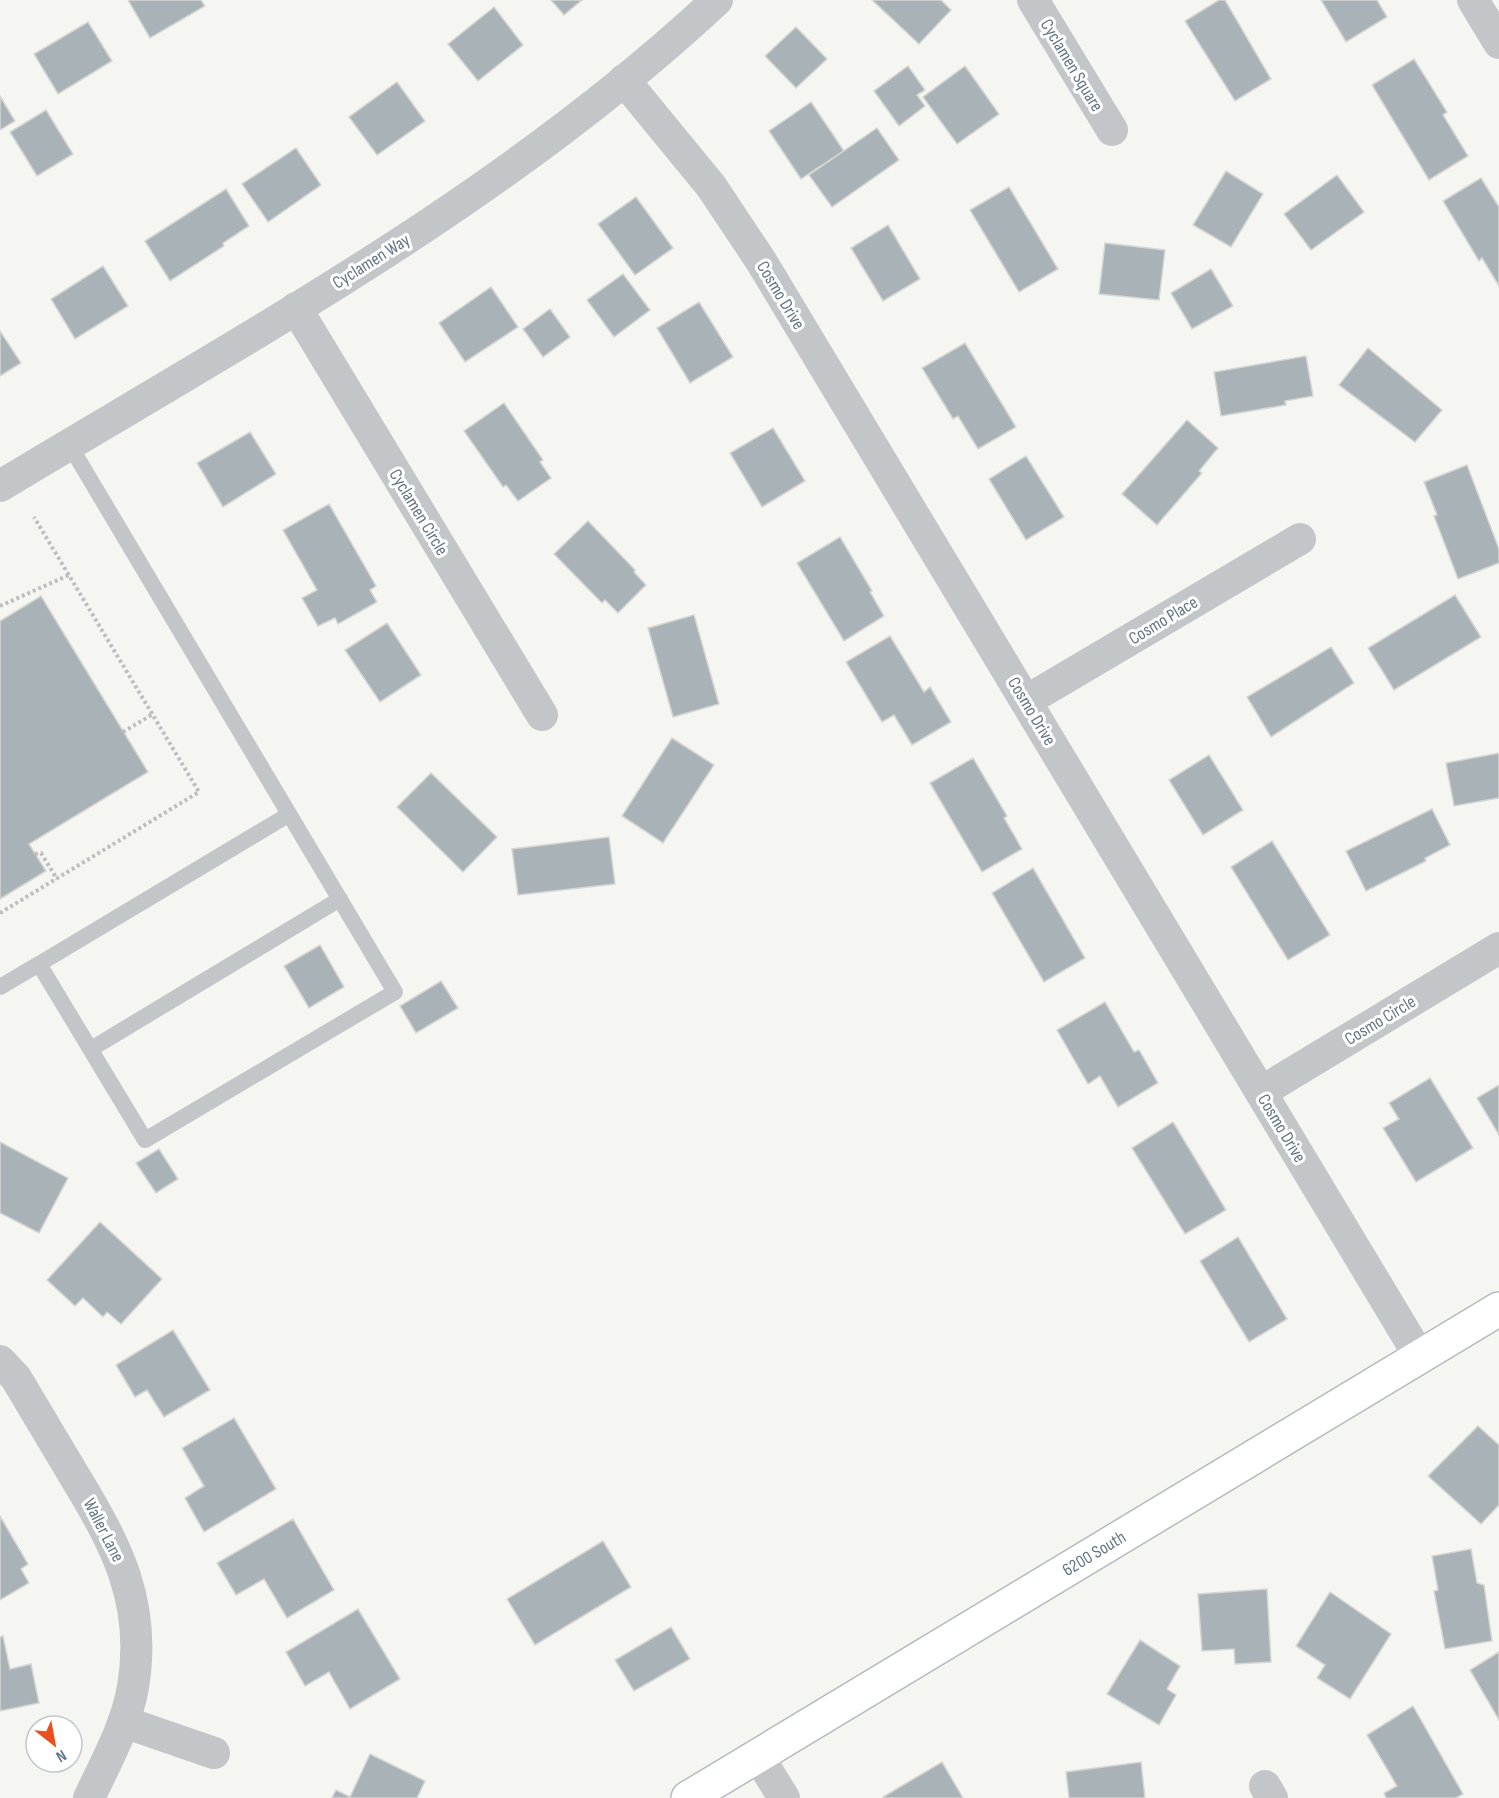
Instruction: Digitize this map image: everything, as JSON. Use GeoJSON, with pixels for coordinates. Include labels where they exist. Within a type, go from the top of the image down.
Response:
{"type":"FeatureCollection","features":[{"type":"Feature","properties":{"kind":"main road","name":"6200 South"},"geometry":{"type":"LineString","coordinates":[[688,1798],[1499,1309]]}},
{"type":"Feature","properties":{"kind":"street","name":"Cyclamen Way"},"geometry":{"type":"LineString","coordinates":[[0,486],[296,308],[465,201],[546,143],[717,0]]}},
{"type":"Feature","properties":{"kind":"street","name":"Cyclamen Square"},"geometry":{"type":"LineString","coordinates":[[1033,0],[1112,130]]}},
{"type":"Feature","properties":{"kind":"street"},"geometry":{"type":"LineString","coordinates":[[1473,0],[1499,43]]}},
{"type":"Feature","properties":{"kind":"street","name":"Cosmo Drive"},"geometry":{"type":"LineString","coordinates":[[624,80],[697,168],[737,223],[1420,1357]]}},
{"type":"Feature","properties":{"kind":"street","name":"Cyclamen Circle"},"geometry":{"type":"LineString","coordinates":[[296,308],[542,715]]}},
{"type":"Feature","properties":{"kind":"street","name":"Cosmo Place"},"geometry":{"type":"LineString","coordinates":[[1026,701],[1300,539]]}},
{"type":"Feature","properties":{"kind":"street","name":"Cosmo Circle"},"geometry":{"type":"LineString","coordinates":[[1261,1092],[1499,948]]}},
{"type":"Feature","properties":{"kind":"street","name":"Waller Lane"},"geometry":{"type":"LineString","coordinates":[[0,1361],[16,1378],[104,1523],[119,1554],[130,1587],[136,1621],[137,1655],[133,1689],[124,1722],[89,1798]]}},
{"type":"Feature","properties":{"kind":"street"},"geometry":{"type":"LineString","coordinates":[[124,1722],[213,1753]]}},
{"type":"Feature","properties":{"kind":"street"},"geometry":{"type":"LineString","coordinates":[[758,1756],[784,1798]]}},
{"type":"Feature","properties":{"kind":"lane"},"geometry":{"type":"LineString","coordinates":[[39,964],[145,1140],[395,992],[69,444]]}},
{"type":"Feature","properties":{"kind":"lane"},"geometry":{"type":"LineString","coordinates":[[0,987],[288,815]]}},
{"type":"Feature","properties":{"kind":"lane"},"geometry":{"type":"LineString","coordinates":[[91,1049],[340,899]]}},
{"type":"Feature","properties":{"kind":"path"},"geometry":{"type":"LineString","coordinates":[[0,913],[199,792],[34,517]]}},
{"type":"Feature","properties":{"kind":"path"},"geometry":{"type":"LineString","coordinates":[[0,606],[69,575]]}},
{"type":"Feature","properties":{"kind":"path"},"geometry":{"type":"LineString","coordinates":[[123,732],[153,714]]}},
{"type":"Feature","properties":{"kind":"path"},"geometry":{"type":"LineString","coordinates":[[35,854],[41,853],[57,879]]}},
{"type":"Feature","properties":{"kind":"building"},"geometry":{"type":"Polygon","coordinates":[[[128,0],[201,0],[205,6],[150,38],[128,0]]]}},
{"type":"Feature","properties":{"kind":"building"},"geometry":{"type":"Polygon","coordinates":[[[551,0],[582,0],[564,15],[551,0]]]}},
{"type":"Feature","properties":{"kind":"building"},"geometry":{"type":"Polygon","coordinates":[[[872,0],[941,0],[951,10],[919,44],[872,0]]]}},
{"type":"Feature","properties":{"kind":"building"},"geometry":{"type":"Polygon","coordinates":[[[1219,0],[1225,0],[1271,79],[1235,101],[1185,21],[1219,0]]]}},
{"type":"Feature","properties":{"kind":"building"},"geometry":{"type":"Polygon","coordinates":[[[1321,0],[1377,0],[1387,17],[1346,42],[1321,0]]]}},
{"type":"Feature","properties":{"kind":"building"},"geometry":{"type":"Polygon","coordinates":[[[494,7],[523,45],[478,81],[448,44],[494,7]]]}},
{"type":"Feature","properties":{"kind":"building"},"geometry":{"type":"Polygon","coordinates":[[[88,22],[112,61],[58,94],[34,54],[88,22]]]}},
{"type":"Feature","properties":{"kind":"building"},"geometry":{"type":"Polygon","coordinates":[[[796,27],[827,59],[796,88],[765,56],[796,27]]]}},
{"type":"Feature","properties":{"kind":"building"},"geometry":{"type":"Polygon","coordinates":[[[1414,59],[1447,112],[1443,115],[1468,156],[1429,180],[1372,85],[1414,59]]]}},
{"type":"Feature","properties":{"kind":"building"},"geometry":{"type":"Polygon","coordinates":[[[908,66],[925,90],[917,95],[925,106],[899,126],[874,91],[908,66]]]}},
{"type":"Feature","properties":{"kind":"building"},"geometry":{"type":"Polygon","coordinates":[[[965,66],[999,114],[957,144],[923,97],[965,66]]]}},
{"type":"Feature","properties":{"kind":"building"},"geometry":{"type":"Polygon","coordinates":[[[397,82],[425,121],[377,155],[349,117],[397,82]]]}},
{"type":"Feature","properties":{"kind":"building"},"geometry":{"type":"Polygon","coordinates":[[[0,96],[15,121],[0,130],[0,96]]]}},
{"type":"Feature","properties":{"kind":"building"},"geometry":{"type":"Polygon","coordinates":[[[811,102],[844,151],[801,179],[769,131],[811,102]]]}},
{"type":"Feature","properties":{"kind":"building"},"geometry":{"type":"Polygon","coordinates":[[[46,110],[73,154],[37,176],[10,132],[46,110]]]}},
{"type":"Feature","properties":{"kind":"building"},"geometry":{"type":"Polygon","coordinates":[[[877,128],[899,160],[832,207],[809,175],[877,128]]]}},
{"type":"Feature","properties":{"kind":"building"},"geometry":{"type":"Polygon","coordinates":[[[296,148],[321,185],[268,222],[242,184],[296,148]]]}},
{"type":"Feature","properties":{"kind":"building"},"geometry":{"type":"Polygon","coordinates":[[[1226,171],[1263,194],[1231,247],[1193,225],[1226,171]]]}},
{"type":"Feature","properties":{"kind":"building"},"geometry":{"type":"Polygon","coordinates":[[[1337,175],[1364,212],[1311,250],[1284,214],[1337,175]]]}},
{"type":"Feature","properties":{"kind":"building"},"geometry":{"type":"Polygon","coordinates":[[[1481,178],[1499,207],[1499,286],[1482,258],[1479,261],[1443,201],[1481,178]]]}},
{"type":"Feature","properties":{"kind":"building"},"geometry":{"type":"Polygon","coordinates":[[[1009,187],[1058,269],[1019,292],[970,210],[1009,187]]]}},
{"type":"Feature","properties":{"kind":"building"},"geometry":{"type":"Polygon","coordinates":[[[226,189],[249,226],[223,243],[224,246],[170,281],[145,241],[226,189]]]}},
{"type":"Feature","properties":{"kind":"building"},"geometry":{"type":"Polygon","coordinates":[[[636,197],[673,248],[635,275],[598,224],[636,197]]]}},
{"type":"Feature","properties":{"kind":"building"},"geometry":{"type":"Polygon","coordinates":[[[888,225],[920,279],[883,301],[851,248],[888,225]]]}},
{"type":"Feature","properties":{"kind":"building"},"geometry":{"type":"Polygon","coordinates":[[[1105,243],[1165,250],[1159,300],[1099,294],[1105,243]]]}},
{"type":"Feature","properties":{"kind":"building"},"geometry":{"type":"Polygon","coordinates":[[[103,266],[128,306],[75,339],[51,299],[103,266]]]}},
{"type":"Feature","properties":{"kind":"building"},"geometry":{"type":"Polygon","coordinates":[[[1211,269],[1233,306],[1192,329],[1171,293],[1211,269]]]}},
{"type":"Feature","properties":{"kind":"building"},"geometry":{"type":"Polygon","coordinates":[[[623,274],[650,310],[614,337],[587,300],[623,274]]]}},
{"type":"Feature","properties":{"kind":"building"},"geometry":{"type":"Polygon","coordinates":[[[491,287],[518,327],[465,362],[439,323],[491,287]]]}},
{"type":"Feature","properties":{"kind":"building"},"geometry":{"type":"Polygon","coordinates":[[[699,302],[733,357],[690,383],[657,328],[699,302]]]}},
{"type":"Feature","properties":{"kind":"building"},"geometry":{"type":"Polygon","coordinates":[[[550,309],[570,337],[543,357],[523,329],[550,309]]]}},
{"type":"Feature","properties":{"kind":"building"},"geometry":{"type":"Polygon","coordinates":[[[0,331],[21,363],[0,376],[0,331]]]}},
{"type":"Feature","properties":{"kind":"building"},"geometry":{"type":"Polygon","coordinates":[[[965,343],[1016,427],[978,449],[958,416],[953,419],[922,368],[965,343]]]}},
{"type":"Feature","properties":{"kind":"building"},"geometry":{"type":"Polygon","coordinates":[[[1368,348],[1442,410],[1415,442],[1339,385],[1368,348]]]}},
{"type":"Feature","properties":{"kind":"building"},"geometry":{"type":"Polygon","coordinates":[[[1306,356],[1313,396],[1285,401],[1286,405],[1221,416],[1214,372],[1306,356]]]}},
{"type":"Feature","properties":{"kind":"building"},"geometry":{"type":"Polygon","coordinates":[[[504,403],[543,460],[540,462],[551,478],[518,501],[506,485],[503,487],[464,431],[504,403]]]}},
{"type":"Feature","properties":{"kind":"building"},"geometry":{"type":"Polygon","coordinates":[[[1187,420],[1218,448],[1199,471],[1202,473],[1157,525],[1122,494],[1187,420]]]}},
{"type":"Feature","properties":{"kind":"building"},"geometry":{"type":"Polygon","coordinates":[[[773,428],[805,481],[762,507],[730,453],[773,428]]]}},
{"type":"Feature","properties":{"kind":"building"},"geometry":{"type":"Polygon","coordinates":[[[250,432],[276,474],[223,507],[197,463],[250,432]]]}},
{"type":"Feature","properties":{"kind":"building"},"geometry":{"type":"Polygon","coordinates":[[[1026,456],[1064,517],[1026,540],[989,479],[1026,456]]]}},
{"type":"Feature","properties":{"kind":"building"},"geometry":{"type":"Polygon","coordinates":[[[1467,465],[1499,549],[1499,563],[1458,579],[1434,516],[1437,515],[1424,482],[1467,465]]]}},
{"type":"Feature","properties":{"kind":"building"},"geometry":{"type":"Polygon","coordinates":[[[329,504],[376,586],[370,590],[377,602],[338,624],[335,618],[318,626],[302,598],[317,590],[283,530],[329,504]]]}},
{"type":"Feature","properties":{"kind":"building"},"geometry":{"type":"Polygon","coordinates":[[[588,521],[635,570],[634,572],[646,585],[618,613],[605,600],[602,603],[554,554],[588,521]]]}},
{"type":"Feature","properties":{"kind":"building"},"geometry":{"type":"Polygon","coordinates":[[[840,537],[884,616],[844,641],[797,563],[840,537]]]}},
{"type":"Feature","properties":{"kind":"building"},"geometry":{"type":"Polygon","coordinates":[[[1455,595],[1481,637],[1394,690],[1368,648],[1455,595]]]}},
{"type":"Feature","properties":{"kind":"building"},"geometry":{"type":"Polygon","coordinates":[[[41,596],[148,772],[29,844],[46,871],[0,899],[0,621],[41,596]]]}},
{"type":"Feature","properties":{"kind":"building"},"geometry":{"type":"Polygon","coordinates":[[[694,615],[719,704],[673,717],[648,628],[694,615]]]}},
{"type":"Feature","properties":{"kind":"building"},"geometry":{"type":"Polygon","coordinates":[[[387,623],[421,675],[380,702],[345,650],[387,623]]]}},
{"type":"Feature","properties":{"kind":"building"},"geometry":{"type":"Polygon","coordinates":[[[890,636],[924,692],[930,687],[951,722],[912,745],[894,715],[882,722],[846,662],[890,636]]]}},
{"type":"Feature","properties":{"kind":"building"},"geometry":{"type":"Polygon","coordinates":[[[1331,647],[1354,683],[1271,737],[1247,697],[1331,647]]]}},
{"type":"Feature","properties":{"kind":"building"},"geometry":{"type":"Polygon","coordinates":[[[672,738],[714,765],[663,843],[622,816],[672,738]]]}},
{"type":"Feature","properties":{"kind":"building"},"geometry":{"type":"Polygon","coordinates":[[[1499,753],[1499,798],[1454,806],[1446,763],[1499,753]]]}},
{"type":"Feature","properties":{"kind":"building"},"geometry":{"type":"Polygon","coordinates":[[[1209,755],[1243,810],[1203,835],[1169,780],[1209,755]]]}},
{"type":"Feature","properties":{"kind":"building"},"geometry":{"type":"Polygon","coordinates":[[[973,758],[1007,816],[1004,818],[1022,849],[982,872],[930,783],[973,758]]]}},
{"type":"Feature","properties":{"kind":"building"},"geometry":{"type":"Polygon","coordinates":[[[431,773],[497,837],[463,872],[397,807],[431,773]]]}},
{"type":"Feature","properties":{"kind":"building"},"geometry":{"type":"Polygon","coordinates":[[[1432,809],[1450,845],[1425,858],[1426,861],[1366,891],[1346,851],[1432,809]]]}},
{"type":"Feature","properties":{"kind":"building"},"geometry":{"type":"Polygon","coordinates":[[[609,837],[615,884],[518,895],[512,849],[609,837]]]}},
{"type":"Feature","properties":{"kind":"building"},"geometry":{"type":"Polygon","coordinates":[[[1272,841],[1330,935],[1288,960],[1231,867],[1272,841]]]}},
{"type":"Feature","properties":{"kind":"building"},"geometry":{"type":"Polygon","coordinates":[[[1033,868],[1085,958],[1044,982],[992,893],[1033,868]]]}},
{"type":"Feature","properties":{"kind":"building"},"geometry":{"type":"Polygon","coordinates":[[[320,945],[344,987],[309,1008],[284,966],[320,945]]]}},
{"type":"Feature","properties":{"kind":"building"},"geometry":{"type":"Polygon","coordinates":[[[441,981],[458,1008],[416,1033],[400,1006],[441,981]]]}},
{"type":"Feature","properties":{"kind":"building"},"geometry":{"type":"Polygon","coordinates":[[[1105,1002],[1134,1052],[1139,1050],[1158,1083],[1118,1107],[1100,1076],[1088,1084],[1057,1030],[1105,1002]]]}},
{"type":"Feature","properties":{"kind":"building"},"geometry":{"type":"Polygon","coordinates":[[[1430,1078],[1473,1148],[1416,1182],[1383,1128],[1399,1119],[1389,1103],[1430,1078]]]}},
{"type":"Feature","properties":{"kind":"building"},"geometry":{"type":"Polygon","coordinates":[[[1499,1085],[1499,1135],[1477,1098],[1499,1085]]]}},
{"type":"Feature","properties":{"kind":"building"},"geometry":{"type":"Polygon","coordinates":[[[1173,1122],[1226,1210],[1185,1234],[1132,1148],[1173,1122]]]}},
{"type":"Feature","properties":{"kind":"building"},"geometry":{"type":"Polygon","coordinates":[[[0,1142],[68,1178],[39,1233],[0,1213],[0,1142]]]}},
{"type":"Feature","properties":{"kind":"building"},"geometry":{"type":"Polygon","coordinates":[[[159,1149],[178,1179],[156,1193],[136,1163],[159,1149]]]}},
{"type":"Feature","properties":{"kind":"building"},"geometry":{"type":"Polygon","coordinates":[[[100,1222],[162,1279],[121,1324],[107,1312],[103,1317],[83,1298],[75,1306],[47,1280],[100,1222]]]}},
{"type":"Feature","properties":{"kind":"building"},"geometry":{"type":"Polygon","coordinates":[[[1238,1237],[1287,1319],[1249,1342],[1200,1261],[1238,1237]]]}},
{"type":"Feature","properties":{"kind":"building"},"geometry":{"type":"Polygon","coordinates":[[[173,1330],[210,1390],[164,1417],[147,1390],[135,1397],[116,1365],[173,1330]]]}},
{"type":"Feature","properties":{"kind":"building"},"geometry":{"type":"Polygon","coordinates":[[[234,1418],[276,1489],[204,1532],[185,1498],[204,1486],[182,1448],[234,1418]]]}},
{"type":"Feature","properties":{"kind":"building"},"geometry":{"type":"Polygon","coordinates":[[[1478,1426],[1499,1445],[1499,1505],[1481,1524],[1428,1476],[1478,1426]]]}},
{"type":"Feature","properties":{"kind":"building"},"geometry":{"type":"Polygon","coordinates":[[[0,1516],[28,1564],[21,1569],[29,1583],[0,1600],[0,1516]]]}},
{"type":"Feature","properties":{"kind":"building"},"geometry":{"type":"Polygon","coordinates":[[[293,1519],[334,1590],[287,1618],[264,1579],[236,1595],[217,1563],[293,1519]]]}},
{"type":"Feature","properties":{"kind":"building"},"geometry":{"type":"Polygon","coordinates":[[[603,1541],[631,1587],[535,1645],[507,1599],[603,1541]]]}},
{"type":"Feature","properties":{"kind":"building"},"geometry":{"type":"Polygon","coordinates":[[[1471,1549],[1477,1583],[1484,1585],[1492,1641],[1445,1649],[1434,1591],[1438,1590],[1432,1556],[1471,1549]]]}},
{"type":"Feature","properties":{"kind":"building"},"geometry":{"type":"Polygon","coordinates":[[[1267,1589],[1271,1662],[1235,1664],[1234,1649],[1202,1651],[1198,1594],[1267,1589]]]}},
{"type":"Feature","properties":{"kind":"building"},"geometry":{"type":"Polygon","coordinates":[[[1330,1592],[1391,1634],[1350,1699],[1317,1678],[1325,1665],[1296,1646],[1330,1592]]]}},
{"type":"Feature","properties":{"kind":"building"},"geometry":{"type":"Polygon","coordinates":[[[358,1609],[400,1679],[350,1709],[329,1672],[305,1686],[286,1652],[358,1609]]]}},
{"type":"Feature","properties":{"kind":"building"},"geometry":{"type":"Polygon","coordinates":[[[671,1627],[690,1659],[634,1691],[615,1660],[671,1627]]]}},
{"type":"Feature","properties":{"kind":"building"},"geometry":{"type":"Polygon","coordinates":[[[3,1636],[10,1669],[31,1664],[39,1703],[0,1711],[0,1637],[3,1636]]]}},
{"type":"Feature","properties":{"kind":"building"},"geometry":{"type":"Polygon","coordinates":[[[1140,1640],[1180,1666],[1167,1689],[1176,1695],[1159,1725],[1107,1694],[1140,1640]]]}},
{"type":"Feature","properties":{"kind":"building"},"geometry":{"type":"Polygon","coordinates":[[[1499,1652],[1499,1720],[1470,1670],[1499,1652]]]}},
{"type":"Feature","properties":{"kind":"building"},"geometry":{"type":"Polygon","coordinates":[[[1413,1706],[1463,1794],[1456,1798],[1386,1798],[1384,1793],[1397,1786],[1367,1735],[1413,1706]]]}},
{"type":"Feature","properties":{"kind":"building"},"geometry":{"type":"Polygon","coordinates":[[[370,1754],[425,1781],[417,1798],[332,1798],[336,1790],[350,1797],[370,1754]]]}},
{"type":"Feature","properties":{"kind":"building"},"geometry":{"type":"Polygon","coordinates":[[[942,1762],[963,1798],[883,1797],[942,1762]]]}},
{"type":"Feature","properties":{"kind":"building"},"geometry":{"type":"Polygon","coordinates":[[[1141,1762],[1145,1798],[1069,1798],[1066,1772],[1141,1762]]]}}]}
